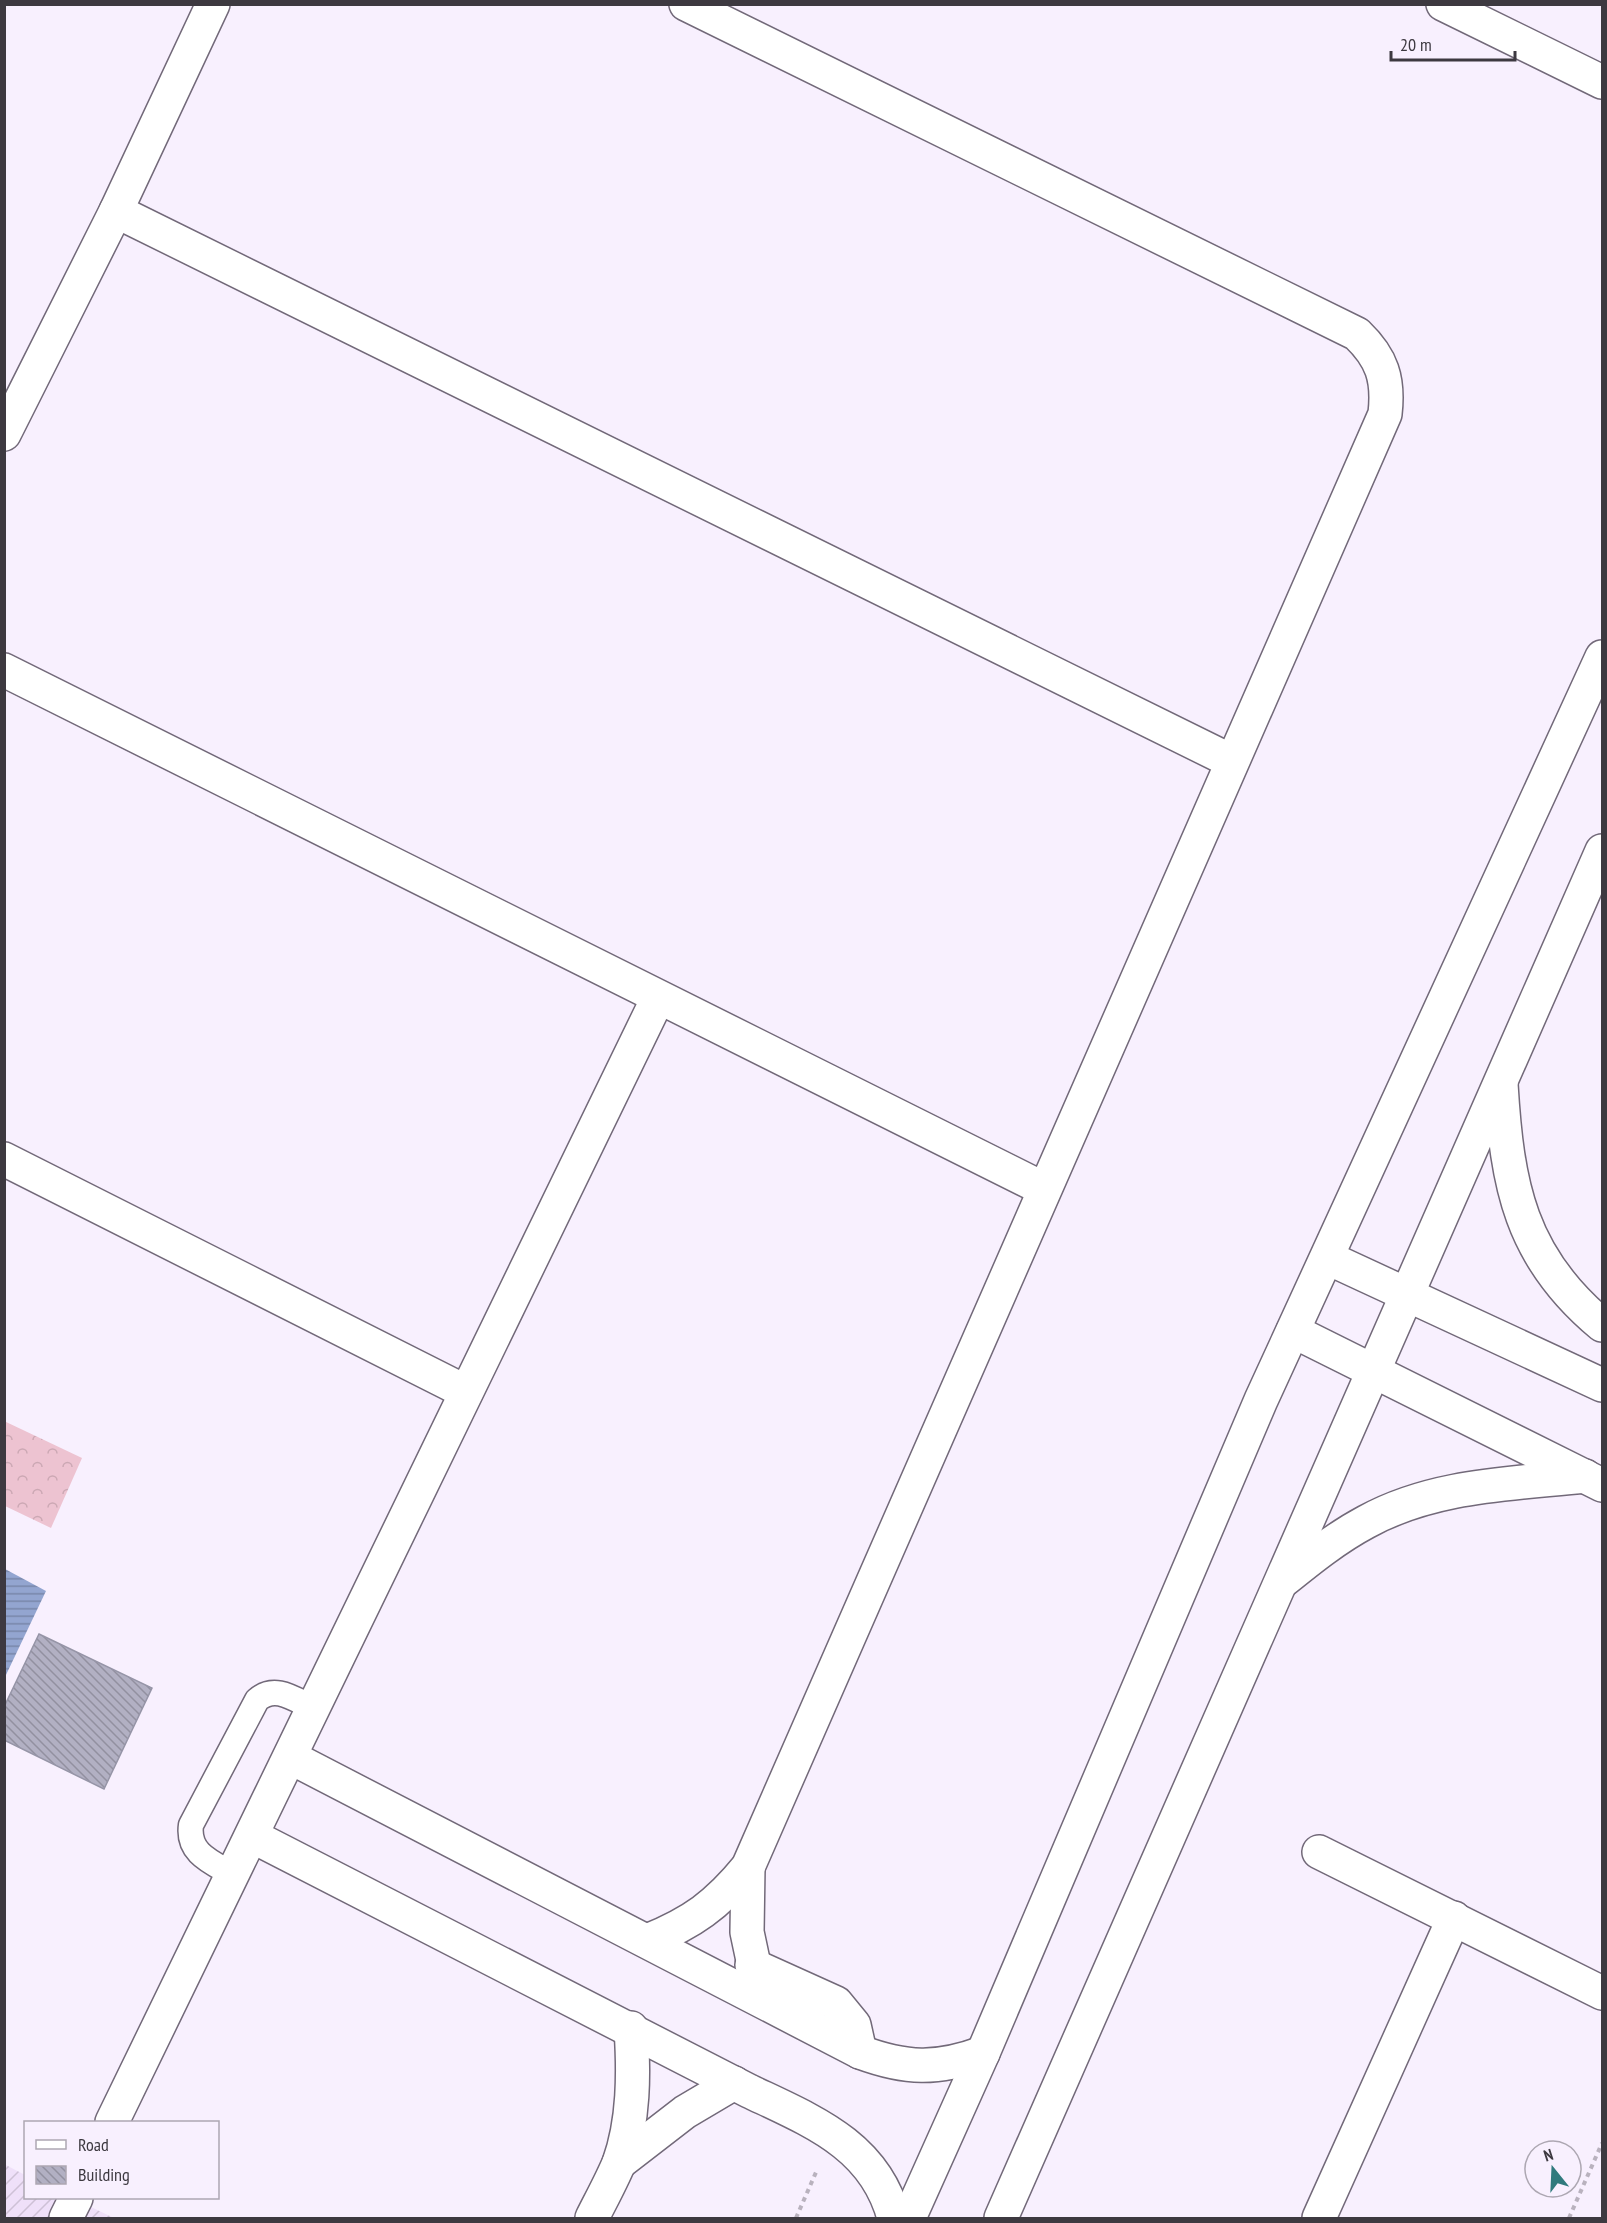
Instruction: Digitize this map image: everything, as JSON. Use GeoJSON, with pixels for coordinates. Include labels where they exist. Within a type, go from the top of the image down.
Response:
{"type":"FeatureCollection","features":[{"type":"Feature","properties":{"kind":"street"},"geometry":{"type":"LineString","coordinates":[[4,434],[116,211],[213,4]]}},
{"type":"Feature","properties":{"kind":"street"},"geometry":{"type":"LineString","coordinates":[[647,1941],[677,1929],[704,1913],[728,1892],[748,1867],[1385,414],[1387,391],[1383,369],[1373,350],[1358,334],[686,4]]}},
{"type":"Feature","properties":{"kind":"street"},"geometry":{"type":"LineString","coordinates":[[1443,4],[1602,82]]}},
{"type":"Feature","properties":{"kind":"street"},"geometry":{"type":"LineString","coordinates":[[116,211],[1231,761]]}},
{"type":"Feature","properties":{"kind":"street"},"geometry":{"type":"LineString","coordinates":[[909,2218],[983,2053],[1293,1331],[1602,657]]}},
{"type":"Feature","properties":{"kind":"street"},"geometry":{"type":"LineString","coordinates":[[4,670],[1044,1189]]}},
{"type":"Feature","properties":{"kind":"street"},"geometry":{"type":"LineString","coordinates":[[1002,2218],[1602,851]]}},
{"type":"Feature","properties":{"kind":"street"},"geometry":{"type":"LineString","coordinates":[[112,2121],[658,998]]}},
{"type":"Feature","properties":{"kind":"street"},"geometry":{"type":"LineString","coordinates":[[1501,1079],[1508,1168],[1526,1226],[1542,1257],[1561,1285],[1602,1325]]}},
{"type":"Feature","properties":{"kind":"street"},"geometry":{"type":"LineString","coordinates":[[4,1159],[466,1392]]}},
{"type":"Feature","properties":{"kind":"street"},"geometry":{"type":"LineString","coordinates":[[1328,1258],[1602,1385]]}},
{"type":"Feature","properties":{"kind":"street"},"geometry":{"type":"LineString","coordinates":[[1293,1331],[1594,1481]]}},
{"type":"Feature","properties":{"kind":"street"},"geometry":{"type":"LineString","coordinates":[[1280,1583],[1345,1534],[1367,1521],[1414,1501],[1468,1488],[1594,1481]]}},
{"type":"Feature","properties":{"kind":"street"},"geometry":{"type":"LineString","coordinates":[[290,1757],[860,2052],[883,2061],[908,2066],[959,2062],[983,2053]]}},
{"type":"Feature","properties":{"kind":"street"},"geometry":{"type":"LineString","coordinates":[[252,1836],[822,2126],[851,2147],[874,2174],[891,2205],[894,2218]]}},
{"type":"Feature","properties":{"kind":"street"},"geometry":{"type":"LineString","coordinates":[[1319,1852],[1602,1993]]}},
{"type":"Feature","properties":{"kind":"street"},"geometry":{"type":"LineString","coordinates":[[748,1867],[747,1932],[752,1965],[763,2001]]}},
{"type":"Feature","properties":{"kind":"street"},"geometry":{"type":"LineString","coordinates":[[1319,2218],[1454,1918]]}},
{"type":"Feature","properties":{"kind":"street"},"geometry":{"type":"LineString","coordinates":[[752,1965],[836,2003],[854,2025],[860,2052]]}},
{"type":"Feature","properties":{"kind":"street"},"geometry":{"type":"LineString","coordinates":[[592,2218],[619,2163],[630,2110],[631,2028]]}},
{"type":"Feature","properties":{"kind":"street"},"geometry":{"type":"LineString","coordinates":[[619,2163],[685,2112],[734,2083]]}},
{"type":"Feature","properties":{"kind":"street"},"geometry":{"type":"LineString","coordinates":[[66,2218],[76,2199]]}},
{"type":"Feature","properties":{"kind":"lane"},"geometry":{"type":"LineString","coordinates":[[232,1875],[198,1852],[190,1835],[191,1825],[257,1700],[264,1694],[281,1692],[313,1708]]}},
{"type":"Feature","properties":{"kind":"path"},"geometry":{"type":"LineString","coordinates":[[796,2218],[835,2135]]}},
{"type":"Feature","properties":{"kind":"path"},"geometry":{"type":"LineString","coordinates":[[1569,2218],[1602,2143]]}},
{"type":"Feature","properties":{"kind":"shaded area"},"geometry":{"type":"Polygon","coordinates":[[[4,2164],[24,2174],[24,2199],[74,2199],[114,2218],[5,2218],[4,2164]]]}},
{"type":"Feature","properties":{"kind":"green space"},"geometry":{"type":"Polygon","coordinates":[[[4,1421],[82,1458],[51,1528],[5,1506],[4,1421]]]}},
{"type":"Feature","properties":{"kind":"water"},"geometry":{"type":"Polygon","coordinates":[[[5,1569],[46,1591],[5,1677],[5,1569]]]}},
{"type":"Feature","properties":{"kind":"building"},"geometry":{"type":"Polygon","coordinates":[[[39,1634],[152,1688],[104,1789],[4,1740],[4,1707],[39,1634]]]}}]}
